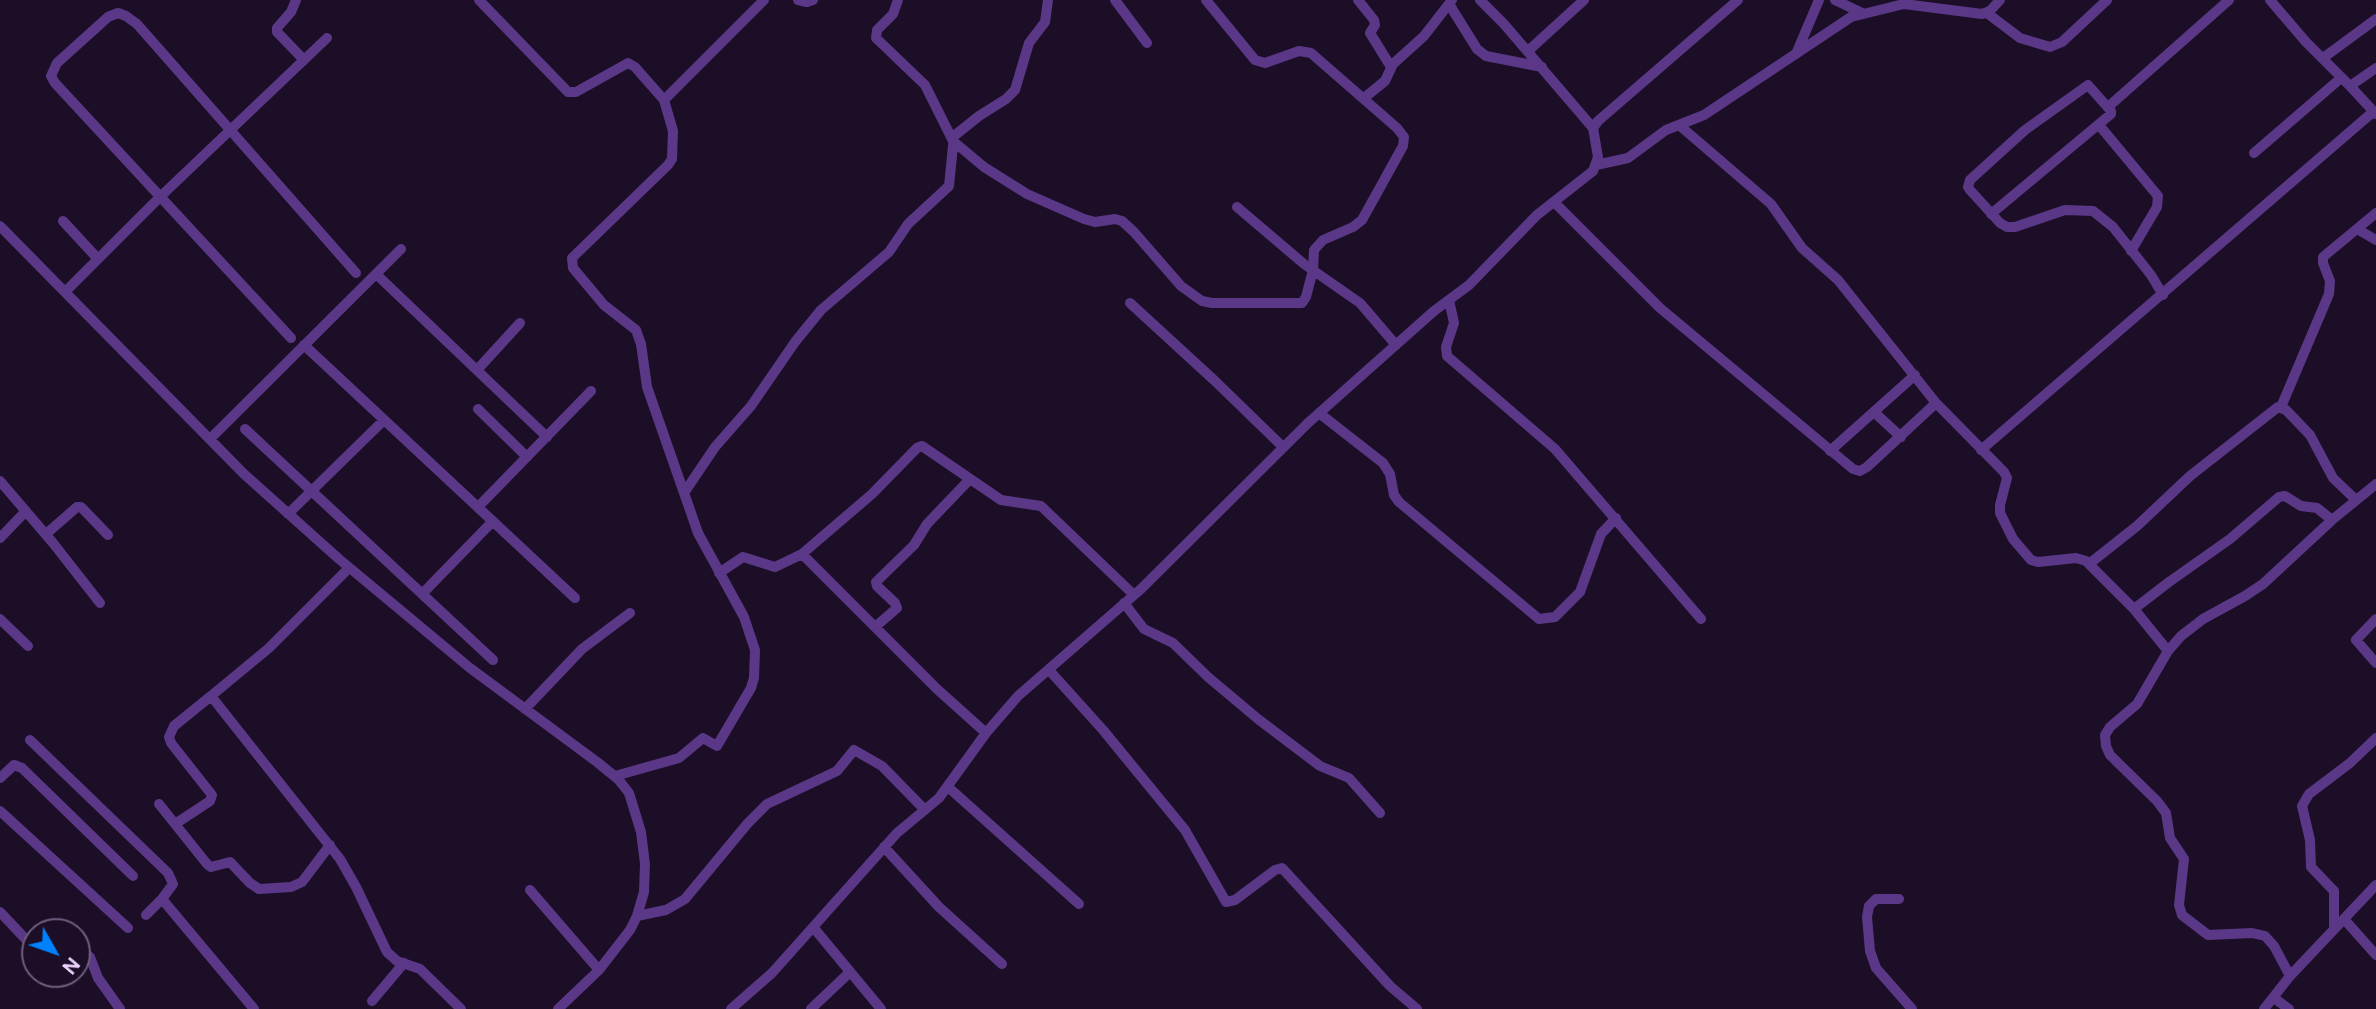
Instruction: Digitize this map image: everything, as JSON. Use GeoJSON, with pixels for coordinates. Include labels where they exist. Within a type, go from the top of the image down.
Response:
{"type":"FeatureCollection","features":[{"type":"Feature","properties":{"kind":"street"},"geometry":{"type":"LineString","coordinates":[[296,0],[277,32],[304,60]]}},
{"type":"Feature","properties":{"kind":"street"},"geometry":{"type":"LineString","coordinates":[[479,0],[568,92],[576,92],[628,63],[635,67],[664,100],[673,124],[672,159],[668,165],[574,255],[571,264],[604,305],[636,330],[641,344],[647,387],[698,533],[744,617],[753,639],[754,678],[746,699],[717,746],[703,738],[678,758],[615,776]]}},
{"type":"Feature","properties":{"kind":"street"},"geometry":{"type":"LineString","coordinates":[[664,100],[764,0]]}},
{"type":"Feature","properties":{"kind":"street"},"geometry":{"type":"LineString","coordinates":[[797,0],[813,0]]}},
{"type":"Feature","properties":{"kind":"street"},"geometry":{"type":"LineString","coordinates":[[898,0],[893,14],[877,30],[876,38],[925,85],[953,141],[984,167],[1027,194],[1090,221],[1122,221],[1181,286],[1202,301],[1302,303],[1313,270],[1314,250],[1323,240],[1353,227],[1362,220],[1403,146],[1402,133],[1317,58],[1305,51],[1290,52],[1265,62],[1255,60],[1206,0]]}},
{"type":"Feature","properties":{"kind":"street"},"geometry":{"type":"LineString","coordinates":[[684,493],[715,447],[751,405],[810,322],[833,297],[894,247],[908,224],[949,186],[953,141],[960,129],[1006,99],[1015,90],[1029,43],[1045,22],[1048,0]]}},
{"type":"Feature","properties":{"kind":"street"},"geometry":{"type":"LineString","coordinates":[[1115,0],[1147,43]]}},
{"type":"Feature","properties":{"kind":"street"},"geometry":{"type":"LineString","coordinates":[[1358,0],[1374,20],[1375,25],[1370,33],[1391,67]]}},
{"type":"Feature","properties":{"kind":"street"},"geometry":{"type":"LineString","coordinates":[[731,1009],[772,973],[897,833],[948,787],[986,733],[1018,696],[1134,595],[1319,412],[1469,285],[1519,232],[1588,175],[1596,165],[1598,157],[1593,128],[1528,51],[1480,0]]}},
{"type":"Feature","properties":{"kind":"street"},"geometry":{"type":"LineString","coordinates":[[1528,51],[1584,0]]}},
{"type":"Feature","properties":{"kind":"street"},"geometry":{"type":"LineString","coordinates":[[1593,128],[1738,0]]}},
{"type":"Feature","properties":{"kind":"street"},"geometry":{"type":"LineString","coordinates":[[1796,54],[1819,0]]}},
{"type":"Feature","properties":{"kind":"street"},"geometry":{"type":"LineString","coordinates":[[1987,13],[2000,0]]}},
{"type":"Feature","properties":{"kind":"street"},"geometry":{"type":"LineString","coordinates":[[1596,165],[1628,158],[1666,130],[1712,111],[1839,24],[1862,13],[1904,4],[1987,13],[2020,38],[2050,47],[2062,41],[2107,0]]}},
{"type":"Feature","properties":{"kind":"street"},"geometry":{"type":"LineString","coordinates":[[2108,107],[2229,0]]}},
{"type":"Feature","properties":{"kind":"street"},"geometry":{"type":"LineString","coordinates":[[1981,450],[2375,113],[2306,42],[2270,0]]}},
{"type":"Feature","properties":{"kind":"street"},"geometry":{"type":"LineString","coordinates":[[1842,1],[1862,13]]}},
{"type":"Feature","properties":{"kind":"street"},"geometry":{"type":"LineString","coordinates":[[1364,98],[1385,81],[1391,67],[1424,36],[1451,2],[1477,49],[1486,57],[1542,67]]}},
{"type":"Feature","properties":{"kind":"street"},"geometry":{"type":"LineString","coordinates":[[291,338],[55,83],[51,76],[57,63],[108,17],[118,13],[126,16],[137,24],[356,273]]}},
{"type":"Feature","properties":{"kind":"street"},"geometry":{"type":"LineString","coordinates":[[2323,58],[2376,19]]}},
{"type":"Feature","properties":{"kind":"street"},"geometry":{"type":"LineString","coordinates":[[66,291],[327,38]]}},
{"type":"Feature","properties":{"kind":"street"},"geometry":{"type":"LineString","coordinates":[[2254,153],[2346,82],[2376,68]]}},
{"type":"Feature","properties":{"kind":"street"},"geometry":{"type":"LineString","coordinates":[[1991,214],[2111,113],[2091,86],[2084,86],[2036,121],[1967,185],[1991,214],[2003,226],[2010,228],[2051,213],[2087,209],[2105,220],[2132,251],[2163,295]]}},
{"type":"Feature","properties":{"kind":"street"},"geometry":{"type":"LineString","coordinates":[[1679,125],[1771,204],[1802,248],[1838,280],[1936,402],[2006,476],[2000,513],[2013,539],[2031,560],[2038,562],[2076,558],[2089,564],[2134,609],[2168,651]]}},
{"type":"Feature","properties":{"kind":"street"},"geometry":{"type":"LineString","coordinates":[[2099,125],[2158,196],[2157,207],[2132,251]]}},
{"type":"Feature","properties":{"kind":"street"},"geometry":{"type":"LineString","coordinates":[[1554,202],[1660,308],[1853,469],[1860,471],[1936,402]]}},
{"type":"Feature","properties":{"kind":"street"},"geometry":{"type":"LineString","coordinates":[[1237,207],[1313,270],[1360,303],[1396,345]]}},
{"type":"Feature","properties":{"kind":"street"},"geometry":{"type":"LineString","coordinates":[[2281,407],[2329,294],[2330,281],[2323,257],[2376,214]]}},
{"type":"Feature","properties":{"kind":"street"},"geometry":{"type":"LineString","coordinates":[[63,221],[98,259]]}},
{"type":"Feature","properties":{"kind":"street"},"geometry":{"type":"LineString","coordinates":[[0,226],[209,439],[288,514],[470,668],[615,776],[629,793],[641,832],[645,864],[644,892],[637,916],[630,930],[599,970],[558,1009]]}},
{"type":"Feature","properties":{"kind":"street"},"geometry":{"type":"LineString","coordinates":[[2357,229],[2376,240]]}},
{"type":"Feature","properties":{"kind":"street"},"geometry":{"type":"LineString","coordinates":[[209,439],[401,249]]}},
{"type":"Feature","properties":{"kind":"street"},"geometry":{"type":"LineString","coordinates":[[376,274],[547,436]]}},
{"type":"Feature","properties":{"kind":"street"},"geometry":{"type":"LineString","coordinates":[[1449,300],[1454,323],[1446,347],[1447,356],[1548,443],[1616,518],[1701,619]]}},
{"type":"Feature","properties":{"kind":"street"},"geometry":{"type":"LineString","coordinates":[[1130,303],[1283,447]]}},
{"type":"Feature","properties":{"kind":"street"},"geometry":{"type":"LineString","coordinates":[[477,370],[520,323]]}},
{"type":"Feature","properties":{"kind":"street"},"geometry":{"type":"LineString","coordinates":[[304,345],[575,598]]}},
{"type":"Feature","properties":{"kind":"street"},"geometry":{"type":"LineString","coordinates":[[1830,451],[1915,375]]}},
{"type":"Feature","properties":{"kind":"street"},"geometry":{"type":"LineString","coordinates":[[478,507],[591,391]]}},
{"type":"Feature","properties":{"kind":"street"},"geometry":{"type":"LineString","coordinates":[[2281,407],[2310,435],[2333,478],[2356,500]]}},
{"type":"Feature","properties":{"kind":"street"},"geometry":{"type":"LineString","coordinates":[[2089,564],[2137,526],[2190,476],[2275,408],[2281,407]]}},
{"type":"Feature","properties":{"kind":"street"},"geometry":{"type":"LineString","coordinates":[[478,409],[527,457]]}},
{"type":"Feature","properties":{"kind":"street"},"geometry":{"type":"LineString","coordinates":[[1319,412],[1384,463],[1390,474],[1394,495],[1399,502],[1539,619],[1555,617],[1580,592],[1601,534],[1616,518]]}},
{"type":"Feature","properties":{"kind":"street"},"geometry":{"type":"LineString","coordinates":[[1874,412],[1900,437]]}},
{"type":"Feature","properties":{"kind":"street"},"geometry":{"type":"LineString","coordinates":[[288,514],[384,420]]}},
{"type":"Feature","properties":{"kind":"street"},"geometry":{"type":"LineString","coordinates":[[245,429],[493,660]]}},
{"type":"Feature","properties":{"kind":"street"},"geometry":{"type":"LineString","coordinates":[[719,573],[743,557],[775,567],[802,554],[872,494],[920,446],[1001,499],[1041,506],[1134,595]]}},
{"type":"Feature","properties":{"kind":"street"},"geometry":{"type":"LineString","coordinates":[[875,626],[897,606],[876,582],[917,541],[927,524],[970,479]]}},
{"type":"Feature","properties":{"kind":"street"},"geometry":{"type":"LineString","coordinates":[[0,481],[100,603]]}},
{"type":"Feature","properties":{"kind":"street"},"geometry":{"type":"LineString","coordinates":[[2290,976],[2274,946],[2265,936],[2252,933],[2211,936],[2182,915],[2179,905],[2184,859],[2170,838],[2166,813],[2110,755],[2106,746],[2107,730],[2137,704],[2168,651],[2192,627],[2245,596],[2278,571],[2332,520],[2376,484]]}},
{"type":"Feature","properties":{"kind":"street"},"geometry":{"type":"LineString","coordinates":[[2134,609],[2230,539],[2279,497],[2285,496],[2301,506],[2317,508],[2332,520]]}},
{"type":"Feature","properties":{"kind":"street"},"geometry":{"type":"LineString","coordinates":[[46,534],[76,507],[81,507],[108,535]]}},
{"type":"Feature","properties":{"kind":"street"},"geometry":{"type":"LineString","coordinates":[[0,538],[26,511]]}},
{"type":"Feature","properties":{"kind":"street"},"geometry":{"type":"LineString","coordinates":[[422,594],[493,521]]}},
{"type":"Feature","properties":{"kind":"street"},"geometry":{"type":"LineString","coordinates":[[802,554],[937,689],[986,733]]}},
{"type":"Feature","properties":{"kind":"street"},"geometry":{"type":"LineString","coordinates":[[175,824],[213,798],[171,743],[170,732],[174,726],[269,648],[349,568]]}},
{"type":"Feature","properties":{"kind":"street"},"geometry":{"type":"LineString","coordinates":[[1124,603],[1144,629],[1173,643],[1217,685],[1276,733],[1320,766],[1351,779],[1380,813]]}},
{"type":"Feature","properties":{"kind":"street"},"geometry":{"type":"LineString","coordinates":[[525,709],[582,649],[630,613]]}},
{"type":"Feature","properties":{"kind":"street"},"geometry":{"type":"LineString","coordinates":[[0,619],[29,646]]}},
{"type":"Feature","properties":{"kind":"street"},"geometry":{"type":"LineString","coordinates":[[2376,619],[2356,640],[2376,663]]}},
{"type":"Feature","properties":{"kind":"street"},"geometry":{"type":"LineString","coordinates":[[1049,670],[1103,730],[1185,830],[1226,902],[1235,900],[1275,870],[1282,869],[1390,986],[1418,1009]]}},
{"type":"Feature","properties":{"kind":"street"},"geometry":{"type":"LineString","coordinates":[[211,696],[330,845],[356,887],[387,952],[394,959],[424,972],[461,1009]]}},
{"type":"Feature","properties":{"kind":"street"},"geometry":{"type":"LineString","coordinates":[[2334,929],[2334,891],[2311,867],[2310,840],[2302,806],[2309,794],[2376,738]]}},
{"type":"Feature","properties":{"kind":"street"},"geometry":{"type":"LineString","coordinates":[[30,740],[169,873],[173,884],[146,915]]}},
{"type":"Feature","properties":{"kind":"street"},"geometry":{"type":"LineString","coordinates":[[637,916],[666,910],[685,899],[767,804],[837,771],[854,750],[882,766],[925,810]]}},
{"type":"Feature","properties":{"kind":"street"},"geometry":{"type":"LineString","coordinates":[[0,778],[14,765],[22,768],[133,876]]}},
{"type":"Feature","properties":{"kind":"street"},"geometry":{"type":"LineString","coordinates":[[948,787],[1079,904]]}},
{"type":"Feature","properties":{"kind":"street"},"geometry":{"type":"LineString","coordinates":[[159,804],[207,864],[212,867],[230,862],[250,883],[262,890],[299,885],[330,845]]}},
{"type":"Feature","properties":{"kind":"street"},"geometry":{"type":"LineString","coordinates":[[0,811],[128,928]]}},
{"type":"Feature","properties":{"kind":"street"},"geometry":{"type":"LineString","coordinates":[[884,847],[939,907],[1003,964]]}},
{"type":"Feature","properties":{"kind":"street"},"geometry":{"type":"LineString","coordinates":[[2264,1009],[2290,976],[2376,886]]}},
{"type":"Feature","properties":{"kind":"street"},"geometry":{"type":"LineString","coordinates":[[530,890],[599,970]]}},
{"type":"Feature","properties":{"kind":"street"},"geometry":{"type":"LineString","coordinates":[[1899,898],[1877,899],[1869,905],[1867,917],[1870,951],[1876,968],[1912,1009]]}},
{"type":"Feature","properties":{"kind":"street"},"geometry":{"type":"LineString","coordinates":[[162,899],[254,1009]]}},
{"type":"Feature","properties":{"kind":"street"},"geometry":{"type":"LineString","coordinates":[[0,912],[21,934]]}},
{"type":"Feature","properties":{"kind":"street"},"geometry":{"type":"LineString","coordinates":[[2344,919],[2376,955]]}},
{"type":"Feature","properties":{"kind":"street"},"geometry":{"type":"LineString","coordinates":[[813,927],[881,1009]]}},
{"type":"Feature","properties":{"kind":"street"},"geometry":{"type":"LineString","coordinates":[[91,960],[98,978],[120,1009]]}},
{"type":"Feature","properties":{"kind":"street"},"geometry":{"type":"LineString","coordinates":[[372,1001],[404,963]]}},
{"type":"Feature","properties":{"kind":"street"},"geometry":{"type":"LineString","coordinates":[[811,1009],[850,972]]}},
{"type":"Feature","properties":{"kind":"street"},"geometry":{"type":"LineString","coordinates":[[2274,998],[2289,1009]]}},
{"type":"Feature","properties":{"kind":"street"},"geometry":{"type":"LineString","coordinates":[[568,1000],[576,1009]]}}]}
